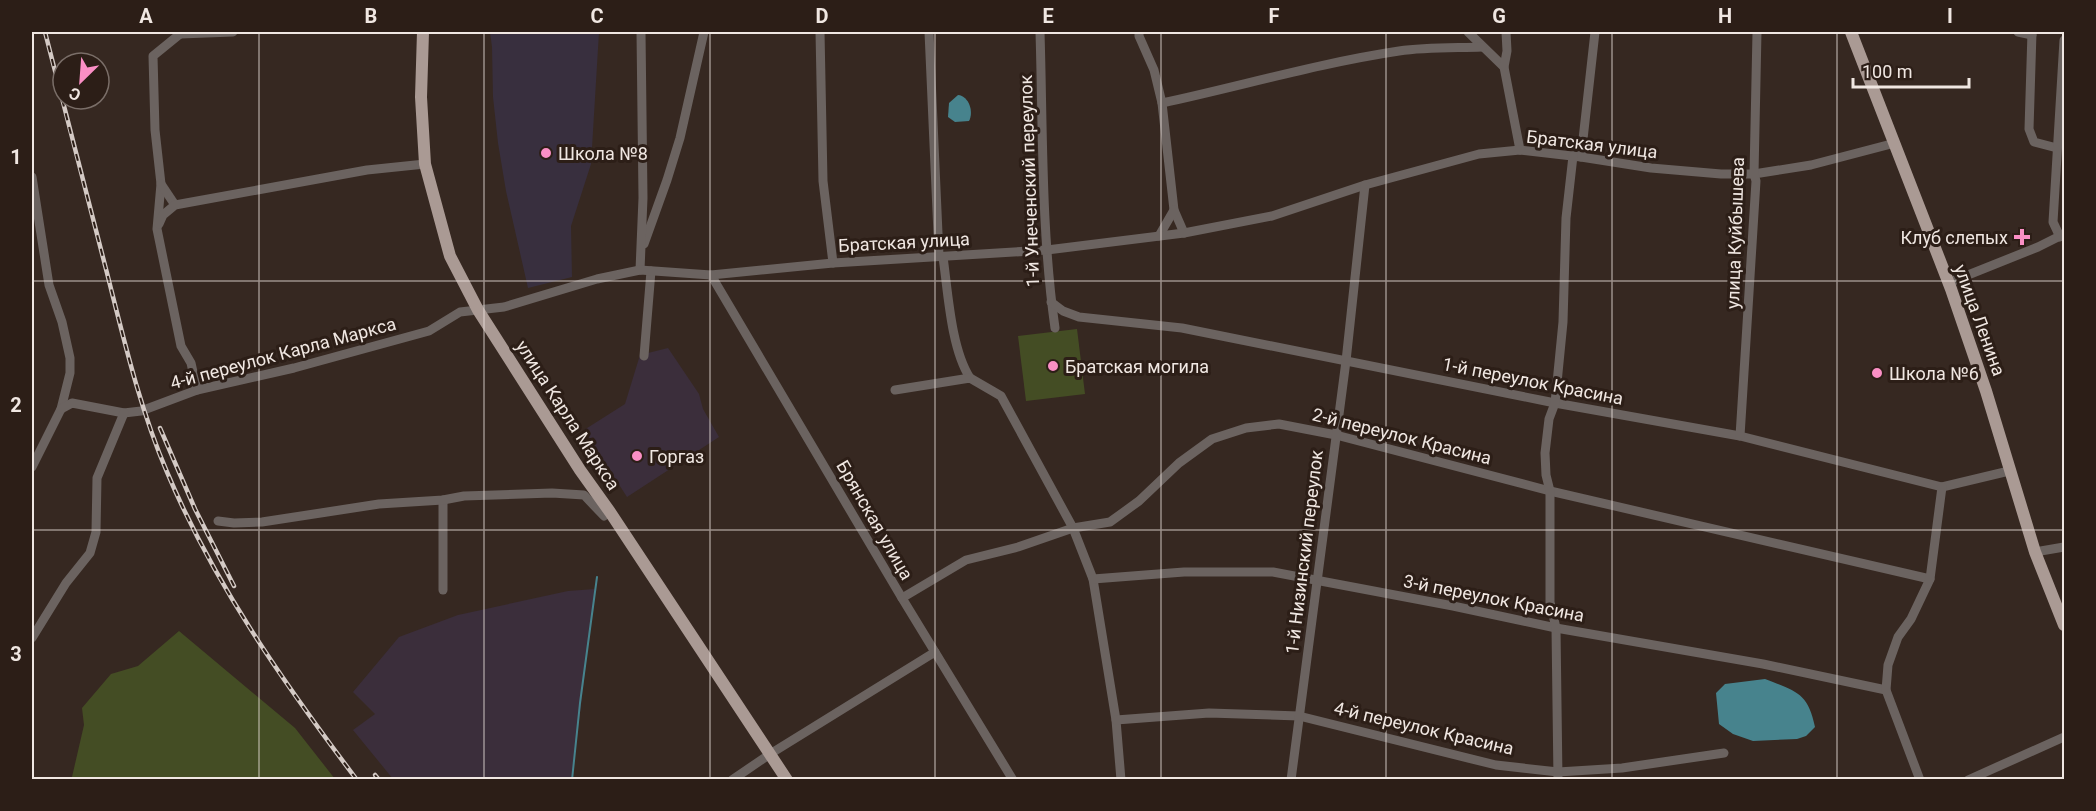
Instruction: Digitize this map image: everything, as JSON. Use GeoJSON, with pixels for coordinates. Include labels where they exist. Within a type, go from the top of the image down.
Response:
{"type":"FeatureCollection","features":[{"type":"Feature","properties":{"kind":"main road","name":"улица Карла Маркса"},"geometry":{"type":"LineString","coordinates":[[423,32],[421,97],[425,164],[450,256],[478,310],[580,470],[787,780]]}},
{"type":"Feature","properties":{"kind":"main road","name":"улица Ленина"},"geometry":{"type":"LineString","coordinates":[[1851,32],[1948,283],[1986,391],[2034,552],[2064,625]]}},
{"type":"Feature","properties":{"kind":"street"},"geometry":{"type":"LineString","coordinates":[[197,390],[191,363],[181,346],[157,229],[161,183],[154,130],[153,56],[178,33],[233,32]]}},
{"type":"Feature","properties":{"kind":"street"},"geometry":{"type":"LineString","coordinates":[[640,270],[643,198],[641,32]]}},
{"type":"Feature","properties":{"kind":"street"},"geometry":{"type":"LineString","coordinates":[[640,258],[680,138],[704,32]]}},
{"type":"Feature","properties":{"kind":"street"},"geometry":{"type":"LineString","coordinates":[[820,32],[823,181],[832,263]]}},
{"type":"Feature","properties":{"kind":"street"},"geometry":{"type":"LineString","coordinates":[[929,32],[941,256],[956,344],[963,367],[970,378],[1001,396],[1073,528],[1093,579],[1116,720],[1121,780]]}},
{"type":"Feature","properties":{"kind":"street","name":"1-й Унеченский переулок"},"geometry":{"type":"LineString","coordinates":[[1040,32],[1047,250],[1054,328]]}},
{"type":"Feature","properties":{"kind":"street"},"geometry":{"type":"LineString","coordinates":[[1139,32],[1154,70],[1162,103],[1174,210],[1184,233]]}},
{"type":"Feature","properties":{"kind":"street"},"geometry":{"type":"LineString","coordinates":[[1468,32],[1504,67]]}},
{"type":"Feature","properties":{"kind":"street"},"geometry":{"type":"LineString","coordinates":[[1506,32],[1504,67],[1520,150]]}},
{"type":"Feature","properties":{"kind":"street"},"geometry":{"type":"LineString","coordinates":[[1558,776],[1556,628],[1551,602],[1550,491],[1546,475],[1545,453],[1549,419],[1555,404],[1563,322],[1566,218],[1595,32]]}},
{"type":"Feature","properties":{"kind":"street","name":"улица Куйбышева"},"geometry":{"type":"LineString","coordinates":[[1740,436],[1756,181],[1754,174],[1757,32]]}},
{"type":"Feature","properties":{"kind":"street"},"geometry":{"type":"LineString","coordinates":[[2018,32],[2032,33],[2030,129],[2034,142],[2058,148]]}},
{"type":"Feature","properties":{"kind":"street"},"geometry":{"type":"LineString","coordinates":[[1948,283],[2062,236],[2053,222],[2064,40]]}},
{"type":"Feature","properties":{"kind":"street"},"geometry":{"type":"LineString","coordinates":[[1162,103],[1322,65],[1391,52],[1482,46]]}},
{"type":"Feature","properties":{"kind":"street","name":"Братская улица"},"geometry":{"type":"LineString","coordinates":[[478,310],[504,307],[597,279],[640,270],[711,275],[832,263],[1047,250],[1184,233],[1272,216],[1365,185],[1479,154],[1520,150],[1577,156],[1651,168],[1721,174],[1754,174],[1810,165],[1895,143]]}},
{"type":"Feature","properties":{"kind":"street"},"geometry":{"type":"LineString","coordinates":[[157,229],[163,215],[175,205],[367,170],[425,164]]}},
{"type":"Feature","properties":{"kind":"street"},"geometry":{"type":"LineString","coordinates":[[32,177],[49,285],[62,322],[70,358],[70,373],[61,409],[32,467]]}},
{"type":"Feature","properties":{"kind":"street"},"geometry":{"type":"LineString","coordinates":[[161,183],[175,205]]}},
{"type":"Feature","properties":{"kind":"street","name":"1-й Низинский переулок"},"geometry":{"type":"LineString","coordinates":[[1292,780],[1346,361],[1365,185]]}},
{"type":"Feature","properties":{"kind":"street"},"geometry":{"type":"LineString","coordinates":[[1159,236],[1174,210]]}},
{"type":"Feature","properties":{"kind":"street"},"geometry":{"type":"LineString","coordinates":[[644,356],[651,271]]}},
{"type":"Feature","properties":{"kind":"street","name":"Брянская улица"},"geometry":{"type":"LineString","coordinates":[[711,275],[902,598],[1013,780]]}},
{"type":"Feature","properties":{"kind":"street","name":"1-й переулок Красина"},"geometry":{"type":"LineString","coordinates":[[1051,302],[1062,311],[1079,317],[1182,328],[1555,404],[1740,436],[1942,487],[2009,471]]}},
{"type":"Feature","properties":{"kind":"street","name":"4-й переулок Карла Маркса"},"geometry":{"type":"LineString","coordinates":[[61,409],[72,403],[124,413],[145,410],[197,390],[294,368],[396,341],[429,331],[460,312],[478,310]]}},
{"type":"Feature","properties":{"kind":"street"},"geometry":{"type":"LineString","coordinates":[[895,390],[970,378]]}},
{"type":"Feature","properties":{"kind":"street"},"geometry":{"type":"LineString","coordinates":[[32,638],[66,583],[90,553],[96,532],[98,478],[124,413]]}},
{"type":"Feature","properties":{"kind":"street","name":"2-й переулок Красина"},"geometry":{"type":"LineString","coordinates":[[902,598],[966,560],[1018,548],[1073,528],[1110,522],[1139,501],[1179,462],[1212,439],[1246,428],[1280,424],[1336,435],[1550,491],[1930,579]]}},
{"type":"Feature","properties":{"kind":"street"},"geometry":{"type":"LineString","coordinates":[[1920,780],[1886,690],[1888,665],[1898,637],[1911,619],[1930,579],[1942,487]]}},
{"type":"Feature","properties":{"kind":"street"},"geometry":{"type":"LineString","coordinates":[[218,521],[262,522],[379,504],[442,500],[464,496],[552,493],[584,495],[604,516],[610,512]]}},
{"type":"Feature","properties":{"kind":"street"},"geometry":{"type":"LineString","coordinates":[[442,500],[443,590]]}},
{"type":"Feature","properties":{"kind":"street"},"geometry":{"type":"LineString","coordinates":[[2034,552],[2064,547]]}},
{"type":"Feature","properties":{"kind":"street","name":"3-й переулок Красина"},"geometry":{"type":"LineString","coordinates":[[1093,579],[1184,572],[1273,572],[1556,628],[1763,664],[1886,690]]}},
{"type":"Feature","properties":{"kind":"street"},"geometry":{"type":"LineString","coordinates":[[732,780],[935,652]]}},
{"type":"Feature","properties":{"kind":"street","name":"4-й переулок Красина"},"geometry":{"type":"LineString","coordinates":[[1116,720],[1209,713],[1299,716],[1496,765],[1558,776],[1724,753]]}},
{"type":"Feature","properties":{"kind":"street"},"geometry":{"type":"LineString","coordinates":[[1968,780],[2064,737]]}},
{"type":"Feature","properties":{"kind":"shaded area","name":"Школа №8"},"geometry":{"type":"Polygon","coordinates":[[[490,32],[599,32],[591,164],[571,226],[572,277],[528,288],[506,191],[498,143],[490,32]]]}},
{"type":"Feature","properties":{"kind":"shaded area"},"geometry":{"type":"Polygon","coordinates":[[[668,348],[699,394],[703,409],[719,437],[627,497],[584,430],[625,404],[640,355],[668,348]]]}},
{"type":"Feature","properties":{"kind":"shaded area"},"geometry":{"type":"Polygon","coordinates":[[[595,589],[572,779],[393,779],[353,730],[375,714],[353,692],[399,637],[458,615],[568,591],[595,589]]]}},
{"type":"Feature","properties":{"kind":"green space"},"geometry":{"type":"Polygon","coordinates":[[[1077,329],[1085,394],[1026,401],[1018,336],[1077,329]]]}},
{"type":"Feature","properties":{"kind":"green space"},"geometry":{"type":"Polygon","coordinates":[[[179,631],[295,728],[335,779],[77,780],[72,777],[84,725],[82,708],[111,674],[138,666],[179,631]]]}},
{"type":"Feature","properties":{"kind":"water"},"geometry":{"type":"Polygon","coordinates":[[[958,95],[968,101],[971,113],[969,121],[955,122],[948,117],[949,103],[958,95]]]}},
{"type":"Feature","properties":{"kind":"water"},"geometry":{"type":"Polygon","coordinates":[[[1765,679],[1792,690],[1804,700],[1815,727],[1806,736],[1797,739],[1753,741],[1733,734],[1719,724],[1716,693],[1725,684],[1765,679]]]}},
{"type":"Feature","properties":{"kind":"waterway"},"geometry":{"type":"LineString","coordinates":[[572,780],[597,577]]}},
{"type":"Feature","properties":{"kind":"railway"},"geometry":{"type":"LineString","coordinates":[[45,32],[133,374],[167,472],[206,554],[252,632],[303,707],[357,780]]}},
{"type":"Feature","properties":{"kind":"railway"},"geometry":{"type":"LineString","coordinates":[[160,428],[195,509],[234,586]]}},
{"type":"Feature","properties":{"kind":"railway"},"geometry":{"type":"LineString","coordinates":[[375,775],[379,780]]}},
{"type":"Feature","properties":{"kind":"place","name":"Школа №8"},"geometry":{"type":"Point","coordinates":[546,153]}},
{"type":"Feature","properties":{"kind":"place","name":"Клуб слепых"},"geometry":{"type":"Point","coordinates":[2022,237]}},
{"type":"Feature","properties":{"kind":"place","name":"Братская могила"},"geometry":{"type":"Point","coordinates":[1053,366]}},
{"type":"Feature","properties":{"kind":"place","name":"Школа №6"},"geometry":{"type":"Point","coordinates":[1877,373]}},
{"type":"Feature","properties":{"kind":"place","name":"Горгаз"},"geometry":{"type":"Point","coordinates":[637,456]}}]}
